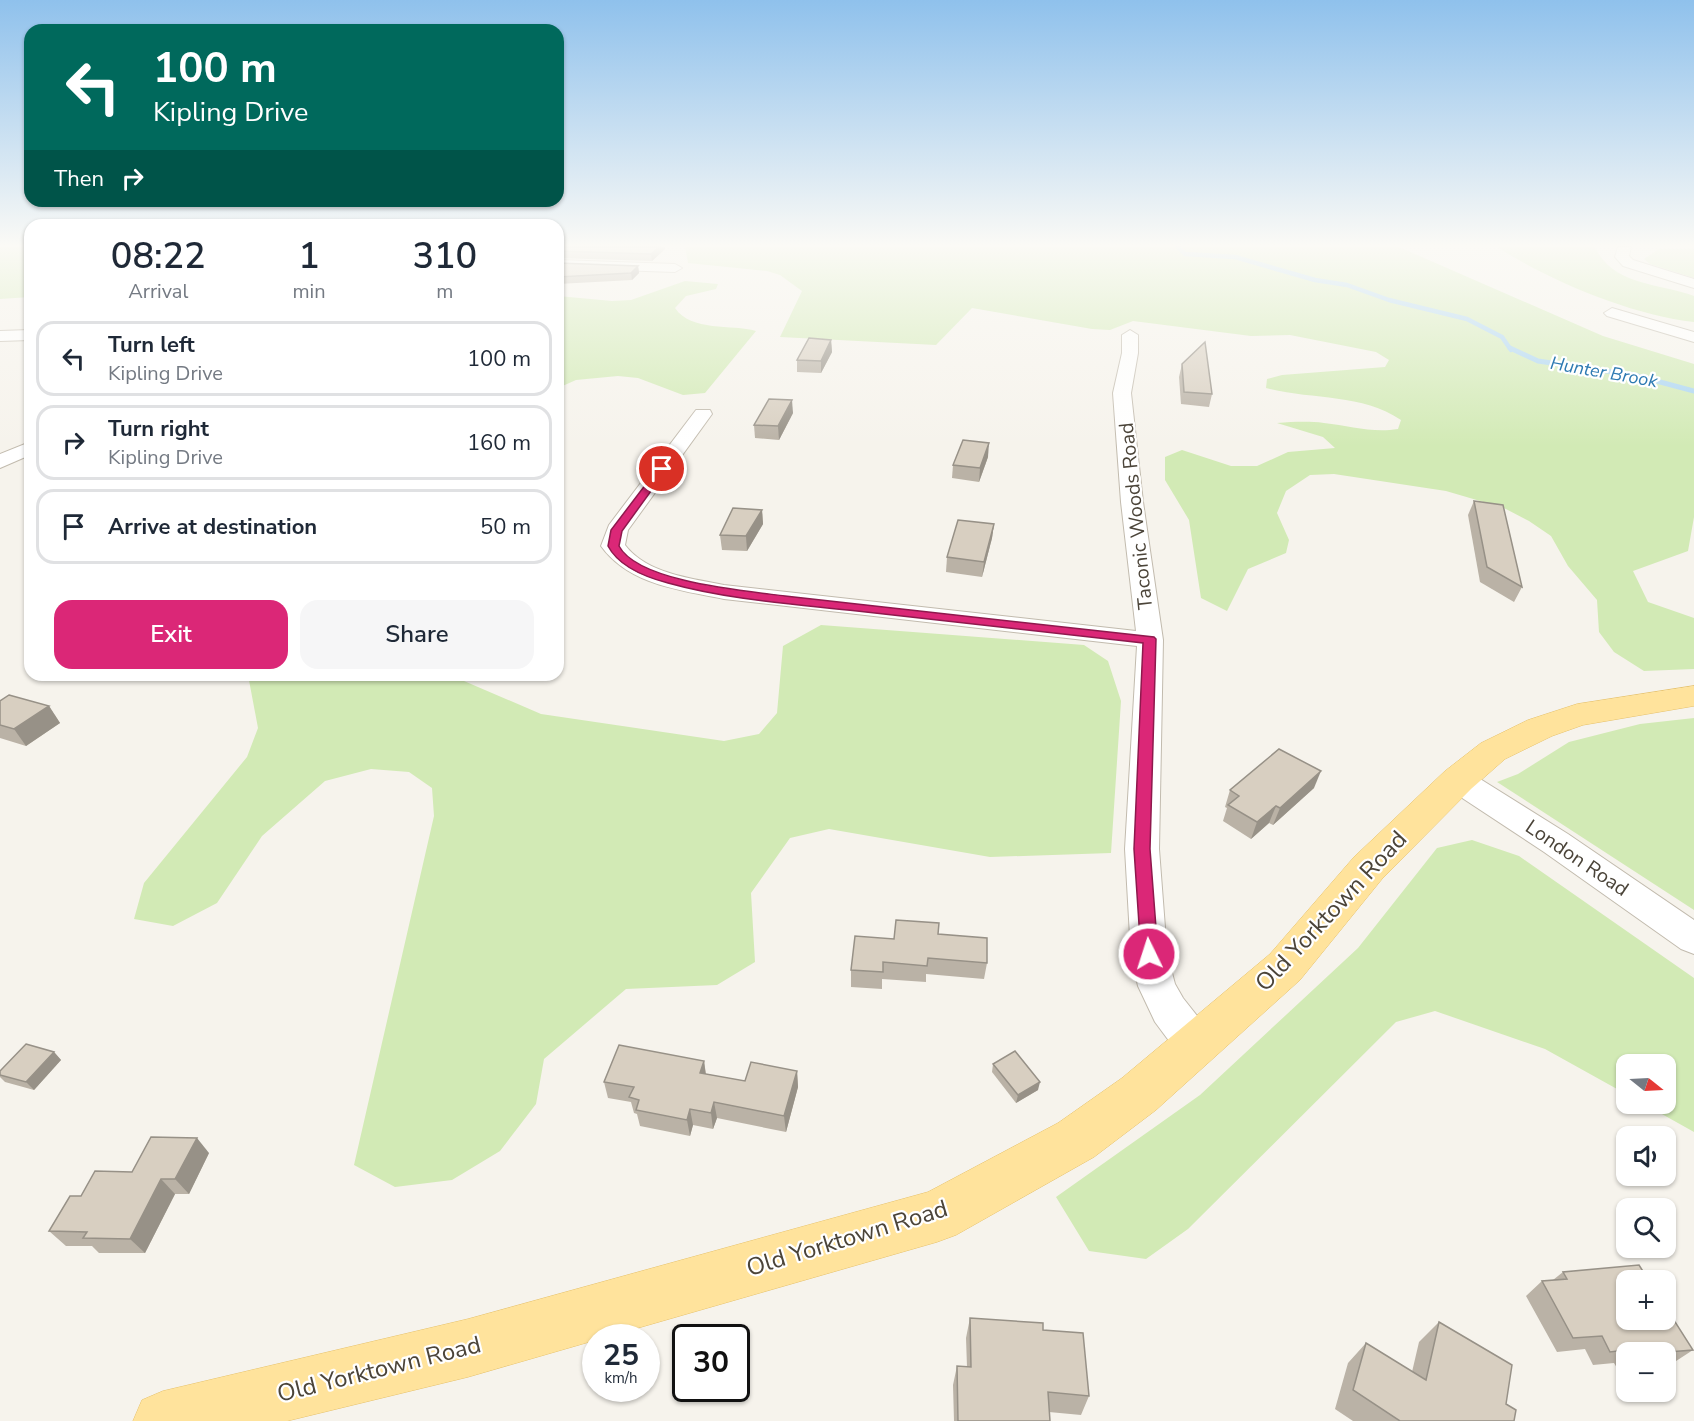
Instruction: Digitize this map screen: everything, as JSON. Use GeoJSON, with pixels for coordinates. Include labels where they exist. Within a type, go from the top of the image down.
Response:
{"type":"FeatureCollection","features":[{"type":"Feature","properties":{"kind":"main road","name":"Old Yorktown Road"},"geometry":{"type":"LineString","coordinates":[[163,1421],[468,1348],[937,1216],[1076,1140],[1139,1094],[1285,967],[1368,868],[1458,780],[1493,751],[1540,728],[1577,715],[1694,696]]}},
{"type":"Feature","properties":{"kind":"street"},"geometry":{"type":"LineString","coordinates":[[1613,313],[1694,338]]}},
{"type":"Feature","properties":{"kind":"street"},"geometry":{"type":"LineString","coordinates":[[0,336],[24,335]]}},
{"type":"Feature","properties":{"kind":"street","name":"Taconic Woods Road"},"geometry":{"type":"LineString","coordinates":[[1130,335],[1130,353],[1122,393],[1132,502],[1150,639],[1142,849],[1149,954],[1157,986],[1169,1010],[1195,1044]]}},
{"type":"Feature","properties":{"kind":"street"},"geometry":{"type":"LineString","coordinates":[[703,414],[617,530],[613,546],[619,556],[639,568],[670,580],[724,592],[1150,639]]}},
{"type":"Feature","properties":{"kind":"street"},"geometry":{"type":"LineString","coordinates":[[0,462],[24,451]]}},
{"type":"Feature","properties":{"kind":"street","name":"London Road"},"geometry":{"type":"LineString","coordinates":[[1458,780],[1556,843],[1694,939]]}},
{"type":"Feature","properties":{"kind":"green space"},"geometry":{"type":"Polygon","coordinates":[[[564,313],[680,313],[701,324],[756,331],[705,393],[683,395],[638,378],[618,376],[576,380],[564,385],[564,313]]]}},
{"type":"Feature","properties":{"kind":"green space"},"geometry":{"type":"Polygon","coordinates":[[[791,313],[967,313],[936,345],[780,337],[791,313]]]}},
{"type":"Feature","properties":{"kind":"green space"},"geometry":{"type":"Polygon","coordinates":[[[1002,313],[1551,313],[1603,336],[1694,364],[1694,517],[1688,551],[1633,571],[1648,602],[1694,618],[1694,669],[1644,671],[1614,652],[1599,632],[1597,600],[1568,566],[1551,536],[1529,521],[1504,508],[1446,491],[1334,474],[1310,475],[1286,491],[1277,513],[1289,540],[1286,553],[1248,569],[1227,611],[1201,598],[1189,520],[1165,480],[1165,457],[1182,450],[1231,466],[1257,466],[1288,452],[1335,448],[1323,437],[1277,423],[1312,422],[1370,430],[1398,429],[1401,420],[1369,405],[1266,388],[1267,379],[1282,375],[1385,367],[1389,360],[1376,352],[1290,335],[1251,336],[1133,321],[1110,330],[1002,313]]]}},
{"type":"Feature","properties":{"kind":"green space"},"geometry":{"type":"Polygon","coordinates":[[[1650,313],[1694,313],[1694,322],[1650,313]]]}},
{"type":"Feature","properties":{"kind":"green space"},"geometry":{"type":"Polygon","coordinates":[[[821,625],[1084,645],[1108,661],[1121,701],[1111,853],[990,857],[829,829],[790,838],[751,893],[755,962],[717,985],[626,989],[544,1059],[536,1104],[500,1151],[452,1180],[395,1187],[354,1165],[434,816],[432,788],[409,772],[371,769],[325,781],[262,836],[217,903],[173,926],[134,919],[144,883],[247,757],[258,728],[249,681],[464,681],[541,714],[724,741],[759,734],[777,713],[783,646],[821,625]]]}},
{"type":"Feature","properties":{"kind":"green space"},"geometry":{"type":"Polygon","coordinates":[[[1694,718],[1694,910],[1497,782],[1518,774],[1569,742],[1640,724],[1694,718]]]}},
{"type":"Feature","properties":{"kind":"green space"},"geometry":{"type":"Polygon","coordinates":[[[1472,840],[1519,856],[1694,978],[1694,1132],[1662,1114],[1676,1114],[1676,1054],[1616,1054],[1616,1088],[1545,1049],[1435,1011],[1396,1022],[1188,1229],[1146,1259],[1089,1251],[1056,1197],[1200,1095],[1358,948],[1437,848],[1472,840]]]}},
{"type":"Feature","properties":{"kind":"building"},"geometry":{"type":"Polygon","coordinates":[[[809,338],[831,340],[821,361],[797,360],[809,338]]]}},
{"type":"Feature","properties":{"kind":"building"},"geometry":{"type":"Polygon","coordinates":[[[1205,342],[1212,394],[1184,392],[1182,364],[1205,342]]]}},
{"type":"Feature","properties":{"kind":"building"},"geometry":{"type":"Polygon","coordinates":[[[769,399],[792,400],[778,426],[754,425],[769,399]]]}},
{"type":"Feature","properties":{"kind":"building"},"geometry":{"type":"Polygon","coordinates":[[[963,440],[989,443],[980,468],[953,465],[963,440]]]}},
{"type":"Feature","properties":{"kind":"building"},"geometry":{"type":"Polygon","coordinates":[[[1474,501],[1503,505],[1522,587],[1487,567],[1474,501]]]}},
{"type":"Feature","properties":{"kind":"building"},"geometry":{"type":"Polygon","coordinates":[[[733,508],[762,510],[746,536],[720,535],[733,508]]]}},
{"type":"Feature","properties":{"kind":"building"},"geometry":{"type":"Polygon","coordinates":[[[958,520],[994,524],[984,562],[947,557],[958,520]]]}},
{"type":"Feature","properties":{"kind":"building"},"geometry":{"type":"Polygon","coordinates":[[[9,695],[49,706],[14,729],[0,725],[0,701],[9,695]]]}},
{"type":"Feature","properties":{"kind":"building"},"geometry":{"type":"Polygon","coordinates":[[[1279,749],[1321,771],[1280,808],[1276,806],[1257,822],[1228,805],[1239,796],[1230,790],[1279,749]]]}},
{"type":"Feature","properties":{"kind":"building"},"geometry":{"type":"Polygon","coordinates":[[[896,920],[939,923],[938,934],[987,938],[987,963],[928,958],[927,966],[883,962],[883,972],[851,970],[855,936],[894,939],[896,920]]]}},
{"type":"Feature","properties":{"kind":"building"},"geometry":{"type":"Polygon","coordinates":[[[26,1044],[54,1052],[26,1082],[0,1075],[0,1071],[26,1044]]]}},
{"type":"Feature","properties":{"kind":"building"},"geometry":{"type":"Polygon","coordinates":[[[619,1045],[704,1061],[700,1073],[745,1081],[751,1062],[797,1071],[784,1116],[714,1102],[711,1113],[690,1109],[687,1120],[636,1110],[639,1100],[629,1097],[634,1087],[604,1082],[619,1045]]]}},
{"type":"Feature","properties":{"kind":"building"},"geometry":{"type":"Polygon","coordinates":[[[1015,1051],[1040,1082],[1018,1095],[993,1064],[1015,1051]]]}},
{"type":"Feature","properties":{"kind":"building"},"geometry":{"type":"Polygon","coordinates":[[[151,1137],[197,1138],[175,1179],[161,1179],[130,1239],[83,1238],[87,1232],[49,1231],[70,1196],[81,1196],[95,1171],[132,1172],[151,1137]]]}},
{"type":"Feature","properties":{"kind":"building"},"geometry":{"type":"Polygon","coordinates":[[[1639,1265],[1642,1270],[1616,1270],[1616,1330],[1676,1330],[1676,1323],[1693,1350],[1676,1351],[1676,1342],[1616,1342],[1616,1351],[1610,1352],[1602,1336],[1573,1338],[1542,1281],[1567,1279],[1563,1272],[1639,1265]]]}},
{"type":"Feature","properties":{"kind":"building"},"geometry":{"type":"Polygon","coordinates":[[[970,1318],[1043,1323],[1043,1330],[1083,1333],[1089,1396],[1048,1392],[1050,1421],[958,1421],[957,1366],[971,1367],[970,1318]]]}},
{"type":"Feature","properties":{"kind":"building"},"geometry":{"type":"Polygon","coordinates":[[[1439,1322],[1512,1365],[1506,1404],[1516,1410],[1514,1421],[1400,1421],[1353,1390],[1366,1343],[1426,1380],[1439,1322]]]}},
{"type":"Feature","properties":{"kind":"waterway","name":"Hunter Brook"},"geometry":{"type":"LineString","coordinates":[[1444,313],[1467,319],[1502,337],[1511,350]]}},
{"type":"Feature","properties":{"kind":"waterway","name":"Hunter Brook"},"geometry":{"type":"LineString","coordinates":[[1510,348],[1538,361],[1634,375],[1694,391]]}},
{"type":"Feature","properties":{"kind":"route"},"geometry":{"type":"LineString","coordinates":[[662,469],[617,530],[613,546],[619,556],[639,568],[670,580],[724,592],[785,600],[1150,639],[1142,849],[1149,954]]}}]}
